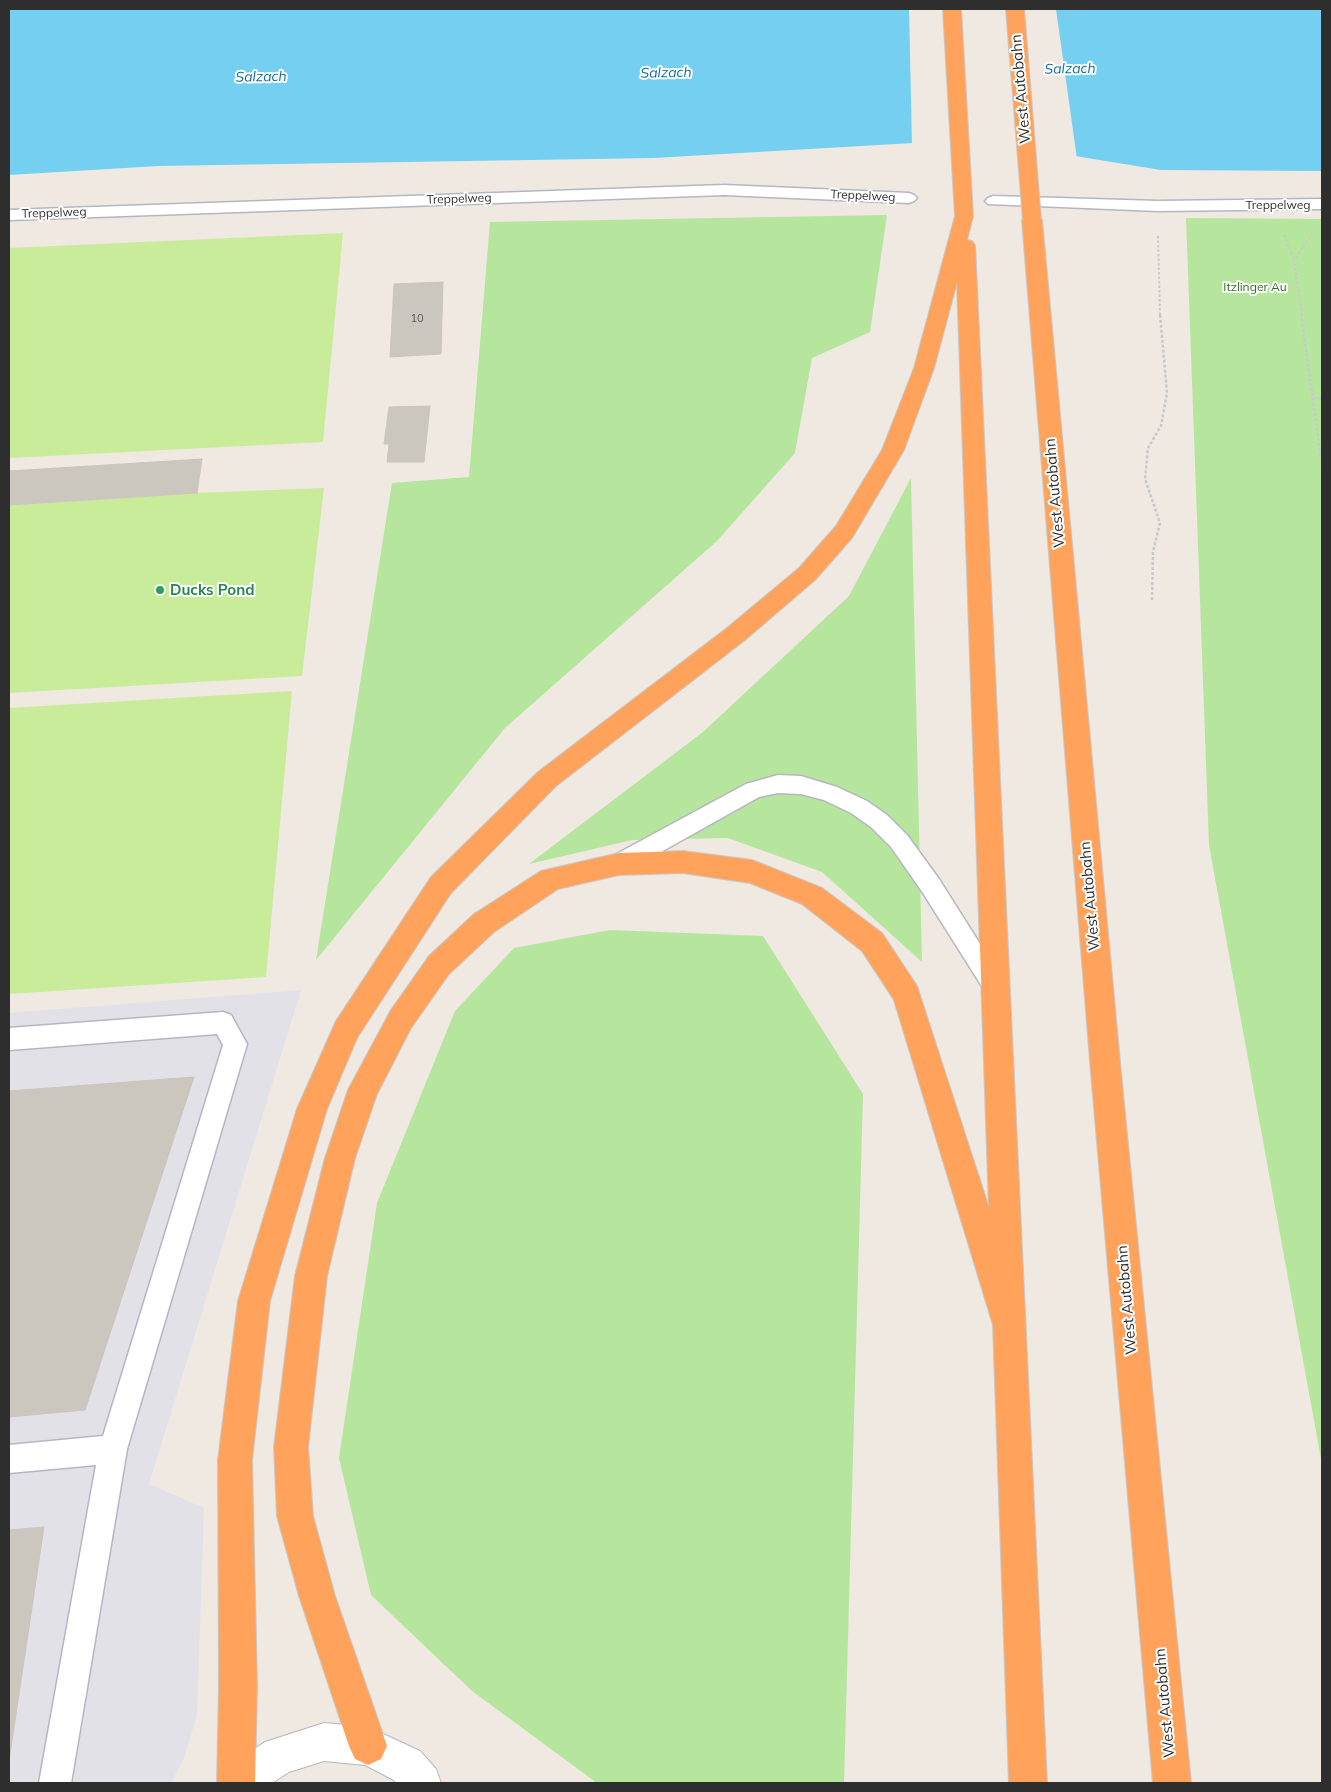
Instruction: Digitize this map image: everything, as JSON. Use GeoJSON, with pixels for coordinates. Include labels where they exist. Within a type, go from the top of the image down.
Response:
{"type":"FeatureCollection","features":[{"type":"Feature","properties":{"kind":"highway"},"geometry":{"type":"LineString","coordinates":[[952,9],[964,216],[1028,1783]]}},
{"type":"Feature","properties":{"kind":"highway","name":"West Autobahn"},"geometry":{"type":"LineString","coordinates":[[1015,9],[1107,1083],[1172,1783]]}},
{"type":"Feature","properties":{"kind":"highway"},"geometry":{"type":"LineString","coordinates":[[237,1783],[238,1686],[235,1460],[254,1302],[312,1109],[346,1030],[441,885],[547,779],[736,634],[807,574],[844,532],[893,450],[918,385],[964,216]]}},
{"type":"Feature","properties":{"kind":"highway"},"geometry":{"type":"LineString","coordinates":[[368,1746],[317,1596],[295,1516],[291,1447],[311,1276],[340,1158],[363,1090],[400,1019],[439,965],[484,923],[551,879],[619,864],[683,862],[752,872],[812,896],[872,942],[907,995],[1009,1324]]}},
{"type":"Feature","properties":{"kind":"street"},"geometry":{"type":"LineString","coordinates":[[237,1783],[279,1756],[324,1742],[368,1746],[406,1765],[422,1783]]}},
{"type":"Feature","properties":{"kind":"lane","name":"Treppelweg"},"geometry":{"type":"LineString","coordinates":[[9,215],[724,190],[908,198]]}},
{"type":"Feature","properties":{"kind":"lane","name":"Treppelweg"},"geometry":{"type":"LineString","coordinates":[[993,201],[1158,206],[1322,204]]}},
{"type":"Feature","properties":{"kind":"lane"},"geometry":{"type":"LineString","coordinates":[[619,864],[754,790],[778,784],[801,785],[829,793],[859,807],[879,821],[899,841],[931,886],[996,990]]}},
{"type":"Feature","properties":{"kind":"lane"},"geometry":{"type":"LineString","coordinates":[[9,1039],[223,1023],[235,1044],[114,1449],[55,1783]]}},
{"type":"Feature","properties":{"kind":"lane"},"geometry":{"type":"LineString","coordinates":[[9,1459],[114,1449]]}},
{"type":"Feature","properties":{"kind":"path"},"geometry":{"type":"LineString","coordinates":[[1152,600],[1153,552],[1160,523],[1146,479],[1148,448],[1161,426],[1167,394],[1158,292],[1158,206]]}},
{"type":"Feature","properties":{"kind":"path"},"geometry":{"type":"LineString","coordinates":[[1313,232],[1294,260],[1322,466]]}},
{"type":"Feature","properties":{"kind":"path"},"geometry":{"type":"LineString","coordinates":[[1313,398],[1322,399]]}},
{"type":"Feature","properties":{"kind":"shaded area"},"geometry":{"type":"Polygon","coordinates":[[[301,990],[149,1484],[204,1508],[197,1715],[184,1758],[171,1783],[9,1783],[9,1013],[301,990]]]}},
{"type":"Feature","properties":{"kind":"green space"},"geometry":{"type":"Polygon","coordinates":[[[887,215],[870,332],[812,358],[795,453],[717,541],[505,728],[316,960],[392,483],[469,477],[490,222],[887,215]]]}},
{"type":"Feature","properties":{"kind":"green space","name":"Itzlinger Au"},"geometry":{"type":"Polygon","coordinates":[[[1186,218],[1322,219],[1322,1464],[1209,845],[1186,218]]]}},
{"type":"Feature","properties":{"kind":"green space"},"geometry":{"type":"Polygon","coordinates":[[[343,233],[323,442],[9,458],[9,248],[343,233]]]}},
{"type":"Feature","properties":{"kind":"green space"},"geometry":{"type":"Polygon","coordinates":[[[911,478],[922,962],[822,872],[728,838],[632,840],[529,864],[703,732],[849,596],[911,478]]]}},
{"type":"Feature","properties":{"kind":"green space","name":"Ducks Pond"},"geometry":{"type":"Polygon","coordinates":[[[324,488],[302,676],[9,693],[9,505],[197,493],[324,488]]]}},
{"type":"Feature","properties":{"kind":"green space"},"geometry":{"type":"Polygon","coordinates":[[[292,691],[266,977],[9,994],[9,708],[292,691]]]}},
{"type":"Feature","properties":{"kind":"green space"},"geometry":{"type":"Polygon","coordinates":[[[610,930],[763,936],[863,1094],[844,1783],[597,1783],[472,1691],[371,1595],[339,1458],[377,1203],[455,1011],[514,948],[610,930]]]}},
{"type":"Feature","properties":{"kind":"water","name":"Salzach"},"geometry":{"type":"Polygon","coordinates":[[[9,9],[1322,9],[1322,171],[1161,170],[1075,156],[913,143],[654,158],[158,166],[9,175],[9,9]]]}},
{"type":"Feature","properties":{"kind":"pier"},"geometry":{"type":"Polygon","coordinates":[[[909,9],[1056,9],[1077,159],[912,145],[909,9]]]}},
{"type":"Feature","properties":{"kind":"building"},"geometry":{"type":"Polygon","coordinates":[[[443,282],[441,354],[390,357],[394,284],[443,282]]]}},
{"type":"Feature","properties":{"kind":"building"},"geometry":{"type":"Polygon","coordinates":[[[430,406],[424,462],[387,462],[389,444],[384,444],[389,407],[430,406]]]}},
{"type":"Feature","properties":{"kind":"building"},"geometry":{"type":"Polygon","coordinates":[[[202,459],[197,493],[9,505],[9,471],[202,459]]]}},
{"type":"Feature","properties":{"kind":"building"},"geometry":{"type":"Polygon","coordinates":[[[194,1077],[85,1410],[9,1417],[9,1091],[194,1077]]]}},
{"type":"Feature","properties":{"kind":"building"},"geometry":{"type":"Polygon","coordinates":[[[44,1527],[9,1761],[9,1530],[44,1527]]]}},
{"type":"Feature","properties":{"kind":"place","name":"Ducks Pond"},"geometry":{"type":"Point","coordinates":[160,590]}}]}
